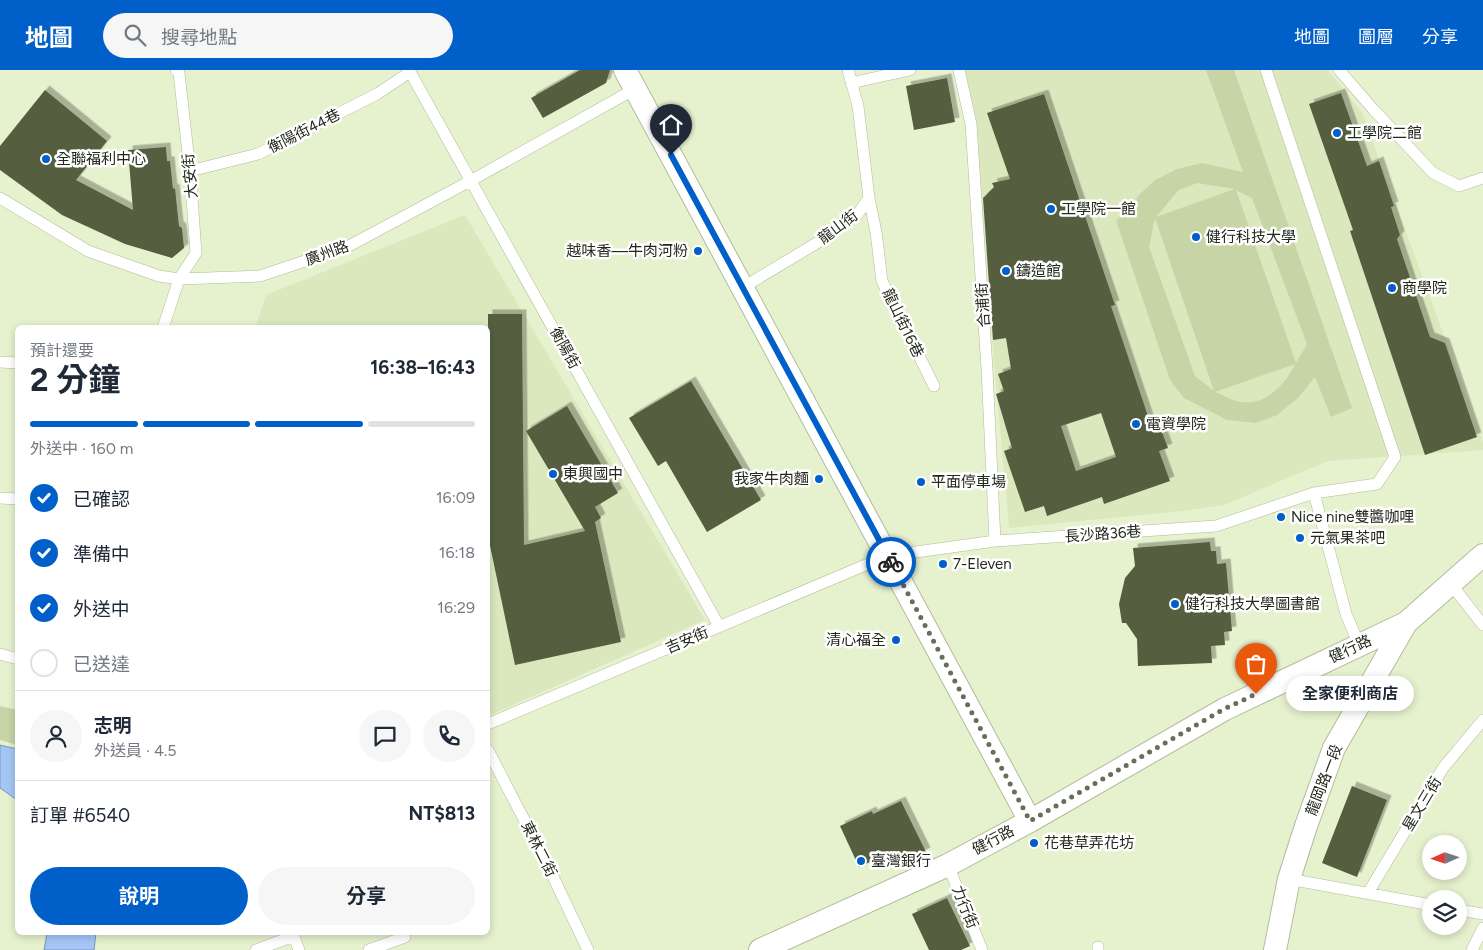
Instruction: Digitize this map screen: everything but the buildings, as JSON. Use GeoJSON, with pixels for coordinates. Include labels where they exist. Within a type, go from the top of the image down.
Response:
{"type":"FeatureCollection","features":[{"type":"Feature","properties":{"kind":"street"},"geometry":{"type":"LineString","coordinates":[[630,80],[1030,821]]}},
{"type":"Feature","properties":{"kind":"street"},"geometry":{"type":"LineString","coordinates":[[1406,623],[1483,555]]}},
{"type":"Feature","properties":{"kind":"street","name":"健行路"},"geometry":{"type":"LineString","coordinates":[[760,950],[948,865],[1030,821],[1224,709],[1406,623]]}},
{"type":"Feature","properties":{"kind":"street","name":"龍岡路一段"},"geometry":{"type":"LineString","coordinates":[[1275,950],[1289,879],[1334,748],[1406,623]]}},
{"type":"Feature","properties":{"kind":"lane","name":"大安街"},"geometry":{"type":"LineString","coordinates":[[164,325],[179,279],[196,253],[190,171],[179,74],[176,70]]}},
{"type":"Feature","properties":{"kind":"lane","name":"龍山街"},"geometry":{"type":"LineString","coordinates":[[742,288],[825,238],[857,215],[869,198],[858,106],[848,70]]}},
{"type":"Feature","properties":{"kind":"lane"},"geometry":{"type":"LineString","coordinates":[[851,84],[910,70]]}},
{"type":"Feature","properties":{"kind":"lane","name":"合浦街"},"geometry":{"type":"LineString","coordinates":[[959,70],[971,124],[987,369],[995,541]]}},
{"type":"Feature","properties":{"kind":"lane","name":"長沙路36巷"},"geometry":{"type":"LineString","coordinates":[[888,556],[995,541],[1216,526],[1314,493],[1377,484],[1395,457],[1266,70]]}},
{"type":"Feature","properties":{"kind":"lane"},"geometry":{"type":"LineString","coordinates":[[1339,70],[1433,173],[1459,186],[1483,178]]}},
{"type":"Feature","properties":{"kind":"lane","name":"衡陽街44巷"},"geometry":{"type":"LineString","coordinates":[[190,171],[258,154],[377,94],[410,71]]}},
{"type":"Feature","properties":{"kind":"lane","name":"衡陽街"},"geometry":{"type":"LineString","coordinates":[[410,71],[719,626]]}},
{"type":"Feature","properties":{"kind":"lane","name":"廣州路"},"geometry":{"type":"LineString","coordinates":[[0,198],[88,251],[159,276],[179,279],[260,276],[347,247],[472,180],[630,80]]}},
{"type":"Feature","properties":{"kind":"lane","name":"龍山街16巷"},"geometry":{"type":"LineString","coordinates":[[869,198],[876,232],[882,281],[934,386]]}},
{"type":"Feature","properties":{"kind":"lane"},"geometry":{"type":"LineString","coordinates":[[0,362],[15,363]]}},
{"type":"Feature","properties":{"kind":"lane"},"geometry":{"type":"LineString","coordinates":[[1314,493],[1346,614],[1359,645]]}},
{"type":"Feature","properties":{"kind":"lane"},"geometry":{"type":"LineString","coordinates":[[0,498],[15,499]]}},
{"type":"Feature","properties":{"kind":"lane","name":"吉安街"},"geometry":{"type":"LineString","coordinates":[[490,723],[888,556]]}},
{"type":"Feature","properties":{"kind":"lane"},"geometry":{"type":"LineString","coordinates":[[1452,584],[1483,625]]}},
{"type":"Feature","properties":{"kind":"lane"},"geometry":{"type":"LineString","coordinates":[[0,654],[15,658]]}},
{"type":"Feature","properties":{"kind":"lane","name":"星文三街"},"geometry":{"type":"LineString","coordinates":[[1368,893],[1443,768],[1483,720]]}},
{"type":"Feature","properties":{"kind":"lane","name":"東林二街"},"geometry":{"type":"LineString","coordinates":[[490,754],[547,864],[588,950]]}},
{"type":"Feature","properties":{"kind":"lane","name":"力行街"},"geometry":{"type":"LineString","coordinates":[[948,865],[982,950]]}},
{"type":"Feature","properties":{"kind":"lane"},"geometry":{"type":"LineString","coordinates":[[1289,879],[1422,903]]}},
{"type":"Feature","properties":{"kind":"lane"},"geometry":{"type":"LineString","coordinates":[[1467,911],[1483,914]]}},
{"type":"Feature","properties":{"kind":"lane"},"geometry":{"type":"LineString","coordinates":[[1472,950],[1483,928]]}},
{"type":"Feature","properties":{"kind":"lane"},"geometry":{"type":"LineString","coordinates":[[256,950],[291,935]]}},
{"type":"Feature","properties":{"kind":"lane"},"geometry":{"type":"LineString","coordinates":[[293,935],[299,950]]}},
{"type":"Feature","properties":{"kind":"lane"},"geometry":{"type":"LineString","coordinates":[[369,950],[405,937]]}},
{"type":"Feature","properties":{"kind":"shaded area","name":"健行科技大學"},"geometry":{"type":"Polygon","coordinates":[[[965,70],[1328,70],[1362,112],[1483,442],[1483,450],[1328,461],[1224,505],[1183,511],[1009,528],[975,114],[965,70]]]}},
{"type":"Feature","properties":{"kind":"shaded area"},"geometry":{"type":"Polygon","coordinates":[[[1206,70],[1234,70],[1352,408],[1331,417],[1315,377],[1298,398],[1277,415],[1256,423],[1227,420],[1184,398],[1170,380],[1116,220],[1131,211],[1138,196],[1155,180],[1177,169],[1202,163],[1243,172],[1206,70]],[[1197,183],[1179,190],[1156,217],[1235,189],[1197,183]],[[1236,190],[1296,363],[1307,344],[1252,198],[1236,190]],[[1155,218],[1149,247],[1195,376],[1214,391],[1155,218]],[[1295,364],[1215,392],[1238,401],[1250,402],[1267,397],[1287,379],[1295,364]]]}},
{"type":"Feature","properties":{"kind":"shaded area","name":"東興國中"},"geometry":{"type":"Polygon","coordinates":[[[465,215],[705,620],[490,715],[490,325],[256,325],[266,295],[465,215]]]}},
{"type":"Feature","properties":{"kind":"shaded area"},"geometry":{"type":"Polygon","coordinates":[[[0,706],[15,710],[15,744],[0,740],[0,706]]]}},
{"type":"Feature","properties":{"kind":"water"},"geometry":{"type":"Polygon","coordinates":[[[0,745],[15,749],[15,799],[0,788],[0,745]]]}},
{"type":"Feature","properties":{"kind":"water"},"geometry":{"type":"Polygon","coordinates":[[[47,935],[96,935],[94,950],[44,950],[47,935]]]}},
{"type":"Feature","properties":{"kind":"way so far"},"geometry":{"type":"LineString","coordinates":[[891,562],[1030,821],[1224,709],[1256,694]]}},
{"type":"Feature","properties":{"kind":"place","name":"工學院二館"},"geometry":{"type":"Point","coordinates":[1337,133]}},
{"type":"Feature","properties":{"kind":"place","name":"全聯福利中心"},"geometry":{"type":"Point","coordinates":[46,159]}},
{"type":"Feature","properties":{"kind":"place","name":"工學院一館"},"geometry":{"type":"Point","coordinates":[1051,209]}},
{"type":"Feature","properties":{"kind":"place","name":"健行科技大學"},"geometry":{"type":"Point","coordinates":[1196,237]}},
{"type":"Feature","properties":{"kind":"place","name":"越味香—牛肉河粉"},"geometry":{"type":"Point","coordinates":[698,251]}},
{"type":"Feature","properties":{"kind":"place","name":"鑄造館"},"geometry":{"type":"Point","coordinates":[1006,271]}},
{"type":"Feature","properties":{"kind":"place","name":"商學院"},"geometry":{"type":"Point","coordinates":[1392,288]}},
{"type":"Feature","properties":{"kind":"place","name":"電資學院"},"geometry":{"type":"Point","coordinates":[1136,424]}},
{"type":"Feature","properties":{"kind":"place","name":"東興國中"},"geometry":{"type":"Point","coordinates":[553,474]}},
{"type":"Feature","properties":{"kind":"place","name":"我家牛肉麵"},"geometry":{"type":"Point","coordinates":[819,479]}},
{"type":"Feature","properties":{"kind":"place","name":"平面停車場"},"geometry":{"type":"Point","coordinates":[921,482]}},
{"type":"Feature","properties":{"kind":"place","name":"Nice nine雙醬咖哩"},"geometry":{"type":"Point","coordinates":[1281,517]}},
{"type":"Feature","properties":{"kind":"place","name":"元氣果茶吧"},"geometry":{"type":"Point","coordinates":[1300,538]}},
{"type":"Feature","properties":{"kind":"place","name":"7-Eleven"},"geometry":{"type":"Point","coordinates":[943,564]}},
{"type":"Feature","properties":{"kind":"place","name":"健行科技大學圖書館"},"geometry":{"type":"Point","coordinates":[1175,604]}},
{"type":"Feature","properties":{"kind":"place","name":"清心福全"},"geometry":{"type":"Point","coordinates":[896,640]}},
{"type":"Feature","properties":{"kind":"place","name":"全家便利商店"},"geometry":{"type":"Point","coordinates":[1256,694]}},
{"type":"Feature","properties":{"kind":"place","name":"花巷草弄花坊"},"geometry":{"type":"Point","coordinates":[1034,843]}},
{"type":"Feature","properties":{"kind":"place","name":"臺灣銀行"},"geometry":{"type":"Point","coordinates":[861,861]}},
{"type":"Feature","properties":{"kind":"route"},"geometry":{"type":"LineString","coordinates":[[671,155],[891,562]]}}]}
